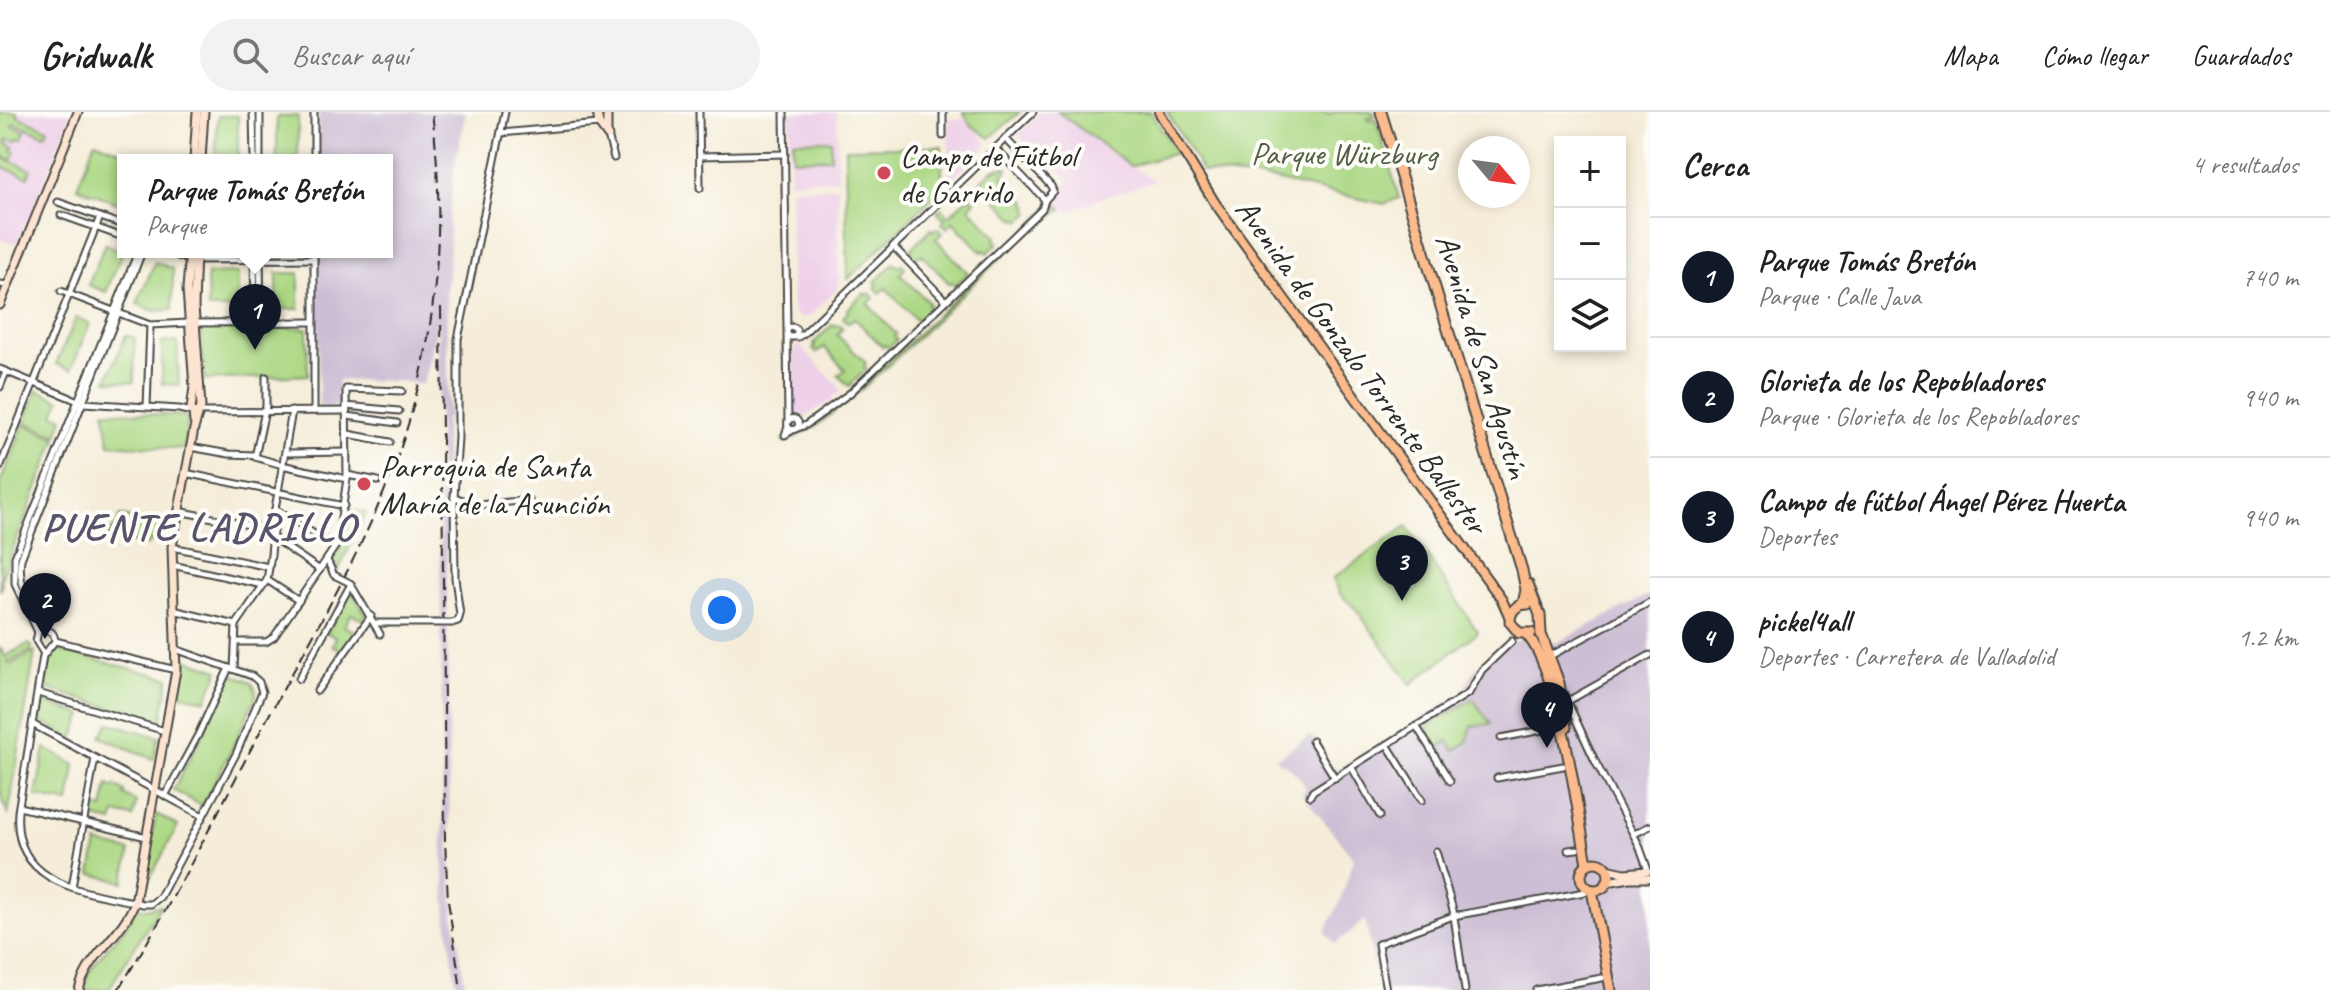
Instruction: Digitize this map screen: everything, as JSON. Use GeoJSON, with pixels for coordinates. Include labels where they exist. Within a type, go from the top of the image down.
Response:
{"type":"FeatureCollection","features":[{"type":"Feature","properties":{"kind":"highway","name":"Avenida de San Agustín"},"geometry":{"type":"LineString","coordinates":[[1381,112],[1537,610]]}},
{"type":"Feature","properties":{"kind":"highway","name":"Avenida de San Agustín"},"geometry":{"type":"LineString","coordinates":[[1520,606],[1526,590],[1522,570]]}},
{"type":"Feature","properties":{"kind":"highway"},"geometry":{"type":"LineString","coordinates":[[1574,790],[1561,688],[1537,610],[1528,604],[1520,606],[1510,618],[1519,635],[1540,655],[1551,684],[1587,864]]}},
{"type":"Feature","properties":{"kind":"highway"},"geometry":{"type":"LineString","coordinates":[[1519,635],[1532,633],[1540,626]]}},
{"type":"Feature","properties":{"kind":"highway"},"geometry":{"type":"LineString","coordinates":[[1588,891],[1599,889],[1607,882],[1607,869],[1602,864],[1587,864],[1581,877],[1588,891],[1611,990]]}},
{"type":"Feature","properties":{"kind":"main road"},"geometry":{"type":"LineString","coordinates":[[0,305],[4,284],[78,112]]}},
{"type":"Feature","properties":{"kind":"main road"},"geometry":{"type":"LineString","coordinates":[[194,154],[197,112]]}},
{"type":"Feature","properties":{"kind":"main road"},"geometry":{"type":"LineString","coordinates":[[201,154],[204,112]]}},
{"type":"Feature","properties":{"kind":"main road"},"geometry":{"type":"LineString","coordinates":[[597,112],[608,136]]}},
{"type":"Feature","properties":{"kind":"main road"},"geometry":{"type":"LineString","coordinates":[[602,124],[607,112]]}},
{"type":"Feature","properties":{"kind":"main road","name":"Avenida de Gonzalo Torrente Ballester"},"geometry":{"type":"LineString","coordinates":[[1159,114],[1233,228],[1502,600],[1510,618]]}},
{"type":"Feature","properties":{"kind":"main road"},"geometry":{"type":"LineString","coordinates":[[79,990],[91,961],[124,925],[135,902],[176,670],[172,547],[197,409],[192,258]]}},
{"type":"Feature","properties":{"kind":"main road","name":"Avenida de Gonzalo Torrente Ballester"},"geometry":{"type":"LineString","coordinates":[[1502,600],[1520,606]]}},
{"type":"Feature","properties":{"kind":"main road"},"geometry":{"type":"LineString","coordinates":[[1607,869],[1625,873],[1648,870]]}},
{"type":"Feature","properties":{"kind":"main road"},"geometry":{"type":"LineString","coordinates":[[1607,882],[1648,870]]}},
{"type":"Feature","properties":{"kind":"street"},"geometry":{"type":"LineString","coordinates":[[253,112],[254,154]]}},
{"type":"Feature","properties":{"kind":"street"},"geometry":{"type":"LineString","coordinates":[[260,112],[260,154]]}},
{"type":"Feature","properties":{"kind":"street"},"geometry":{"type":"LineString","coordinates":[[314,112],[314,154]]}},
{"type":"Feature","properties":{"kind":"street"},"geometry":{"type":"LineString","coordinates":[[375,623],[455,622],[460,615],[455,578],[454,497],[458,438],[458,339],[505,112]]}},
{"type":"Feature","properties":{"kind":"street"},"geometry":{"type":"LineString","coordinates":[[699,112],[700,188]]}},
{"type":"Feature","properties":{"kind":"street"},"geometry":{"type":"LineString","coordinates":[[784,112],[787,313],[792,333],[788,355],[789,412],[793,425],[801,428],[850,393],[1040,211],[1052,193],[1051,186],[1005,138]]}},
{"type":"Feature","properties":{"kind":"street"},"geometry":{"type":"LineString","coordinates":[[943,112],[943,136]]}},
{"type":"Feature","properties":{"kind":"street"},"geometry":{"type":"LineString","coordinates":[[792,333],[803,334],[1033,112]]}},
{"type":"Feature","properties":{"kind":"street"},"geometry":{"type":"LineString","coordinates":[[501,133],[602,124]]}},
{"type":"Feature","properties":{"kind":"street"},"geometry":{"type":"LineString","coordinates":[[608,136],[614,158]]}},
{"type":"Feature","properties":{"kind":"street"},"geometry":{"type":"LineString","coordinates":[[995,148],[1045,200]]}},
{"type":"Feature","properties":{"kind":"street"},"geometry":{"type":"LineString","coordinates":[[700,156],[785,154]]}},
{"type":"Feature","properties":{"kind":"street"},"geometry":{"type":"LineString","coordinates":[[58,202],[117,223]]}},
{"type":"Feature","properties":{"kind":"street"},"geometry":{"type":"LineString","coordinates":[[61,215],[117,235]]}},
{"type":"Feature","properties":{"kind":"street"},"geometry":{"type":"LineString","coordinates":[[0,467],[100,217]]}},
{"type":"Feature","properties":{"kind":"street"},"geometry":{"type":"LineString","coordinates":[[893,246],[946,301]]}},
{"type":"Feature","properties":{"kind":"street"},"geometry":{"type":"LineString","coordinates":[[41,631],[17,591],[14,564],[138,258]]}},
{"type":"Feature","properties":{"kind":"street"},"geometry":{"type":"LineString","coordinates":[[257,258],[258,322]]}},
{"type":"Feature","properties":{"kind":"street"},"geometry":{"type":"LineString","coordinates":[[314,258],[314,411]]}},
{"type":"Feature","properties":{"kind":"street"},"geometry":{"type":"LineString","coordinates":[[61,291],[150,325],[313,322]]}},
{"type":"Feature","properties":{"kind":"street"},"geometry":{"type":"LineString","coordinates":[[147,407],[150,325]]}},
{"type":"Feature","properties":{"kind":"street"},"geometry":{"type":"LineString","coordinates":[[0,387],[3,370],[80,402],[181,409],[399,411]]}},
{"type":"Feature","properties":{"kind":"street"},"geometry":{"type":"LineString","coordinates":[[255,456],[266,406],[266,377]]}},
{"type":"Feature","properties":{"kind":"street"},"geometry":{"type":"LineString","coordinates":[[236,642],[270,640],[279,632],[335,548],[347,477],[346,389],[402,391]]}},
{"type":"Feature","properties":{"kind":"street"},"geometry":{"type":"LineString","coordinates":[[165,796],[232,668],[236,625],[265,582],[292,411]]}},
{"type":"Feature","properties":{"kind":"street"},"geometry":{"type":"LineString","coordinates":[[347,411],[397,423]]}},
{"type":"Feature","properties":{"kind":"street"},"geometry":{"type":"LineString","coordinates":[[348,434],[390,442]]}},
{"type":"Feature","properties":{"kind":"street"},"geometry":{"type":"LineString","coordinates":[[190,447],[255,456],[378,481]]}},
{"type":"Feature","properties":{"kind":"street"},"geometry":{"type":"LineString","coordinates":[[288,453],[347,452]]}},
{"type":"Feature","properties":{"kind":"street"},"geometry":{"type":"LineString","coordinates":[[185,473],[344,506]]}},
{"type":"Feature","properties":{"kind":"street"},"geometry":{"type":"LineString","coordinates":[[454,497],[478,505],[529,500]]}},
{"type":"Feature","properties":{"kind":"street"},"geometry":{"type":"LineString","coordinates":[[275,509],[335,548]]}},
{"type":"Feature","properties":{"kind":"street"},"geometry":{"type":"LineString","coordinates":[[177,511],[274,530]]}},
{"type":"Feature","properties":{"kind":"street"},"geometry":{"type":"LineString","coordinates":[[273,538],[320,570]]}},
{"type":"Feature","properties":{"kind":"street"},"geometry":{"type":"LineString","coordinates":[[172,547],[269,567]]}},
{"type":"Feature","properties":{"kind":"street"},"geometry":{"type":"LineString","coordinates":[[327,560],[334,575],[349,583],[380,634]]}},
{"type":"Feature","properties":{"kind":"street"},"geometry":{"type":"LineString","coordinates":[[171,565],[253,583],[265,582],[299,601]]}},
{"type":"Feature","properties":{"kind":"street"},"geometry":{"type":"LineString","coordinates":[[253,583],[259,592]]}},
{"type":"Feature","properties":{"kind":"street"},"geometry":{"type":"LineString","coordinates":[[299,679],[349,583]]}},
{"type":"Feature","properties":{"kind":"street"},"geometry":{"type":"LineString","coordinates":[[1550,656],[1650,602]]}},
{"type":"Feature","properties":{"kind":"street"},"geometry":{"type":"LineString","coordinates":[[173,610],[236,625]]}},
{"type":"Feature","properties":{"kind":"street"},"geometry":{"type":"LineString","coordinates":[[317,691],[371,616]]}},
{"type":"Feature","properties":{"kind":"street"},"geometry":{"type":"LineString","coordinates":[[41,631],[50,630],[55,641],[44,654],[19,807],[19,838],[32,863],[49,878],[72,887],[149,904],[160,897],[236,754],[260,698],[261,685],[252,676],[175,649]]}},
{"type":"Feature","properties":{"kind":"street"},"geometry":{"type":"LineString","coordinates":[[41,631],[36,641],[44,654]]}},
{"type":"Feature","properties":{"kind":"street"},"geometry":{"type":"LineString","coordinates":[[1310,796],[1313,791],[1469,693],[1482,670],[1519,635]]}},
{"type":"Feature","properties":{"kind":"street"},"geometry":{"type":"LineString","coordinates":[[55,641],[176,670]]}},
{"type":"Feature","properties":{"kind":"street"},"geometry":{"type":"LineString","coordinates":[[39,647],[50,648]]}},
{"type":"Feature","properties":{"kind":"street"},"geometry":{"type":"LineString","coordinates":[[1568,701],[1650,655]]}},
{"type":"Feature","properties":{"kind":"street"},"geometry":{"type":"LineString","coordinates":[[1561,688],[1572,716],[1634,834],[1648,870]]}},
{"type":"Feature","properties":{"kind":"street"},"geometry":{"type":"LineString","coordinates":[[38,693],[165,731]]}},
{"type":"Feature","properties":{"kind":"street"},"geometry":{"type":"LineString","coordinates":[[34,725],[203,816]]}},
{"type":"Feature","properties":{"kind":"street"},"geometry":{"type":"LineString","coordinates":[[1417,727],[1450,781]]}},
{"type":"Feature","properties":{"kind":"street"},"geometry":{"type":"LineString","coordinates":[[1501,738],[1558,727]]}},
{"type":"Feature","properties":{"kind":"street"},"geometry":{"type":"LineString","coordinates":[[1312,741],[1335,778]]}},
{"type":"Feature","properties":{"kind":"street"},"geometry":{"type":"LineString","coordinates":[[1388,746],[1422,800]]}},
{"type":"Feature","properties":{"kind":"street"},"geometry":{"type":"LineString","coordinates":[[72,887],[95,758]]}},
{"type":"Feature","properties":{"kind":"street"},"geometry":{"type":"LineString","coordinates":[[1497,778],[1563,766]]}},
{"type":"Feature","properties":{"kind":"street"},"geometry":{"type":"LineString","coordinates":[[1352,768],[1380,816]]}},
{"type":"Feature","properties":{"kind":"street"},"geometry":{"type":"LineString","coordinates":[[19,807],[147,837]]}},
{"type":"Feature","properties":{"kind":"street"},"geometry":{"type":"LineString","coordinates":[[1634,834],[1650,826]]}},
{"type":"Feature","properties":{"kind":"street"},"geometry":{"type":"LineString","coordinates":[[1568,850],[1577,849]]}},
{"type":"Feature","properties":{"kind":"street"},"geometry":{"type":"LineString","coordinates":[[1436,851],[1453,916],[1465,990]]}},
{"type":"Feature","properties":{"kind":"street"},"geometry":{"type":"LineString","coordinates":[[1386,990],[1378,944],[1453,916],[1588,891]]}},
{"type":"Feature","properties":{"kind":"street"},"geometry":{"type":"LineString","coordinates":[[1536,990],[1602,978]]}},
{"type":"Feature","properties":{"kind":"shaded area"},"geometry":{"type":"Polygon","coordinates":[[[0,112],[72,112],[27,223],[23,223],[18,244],[0,240],[0,112]]]}},
{"type":"Feature","properties":{"kind":"shaded area"},"geometry":{"type":"Polygon","coordinates":[[[319,112],[466,112],[454,169],[449,220],[450,259],[446,290],[449,418],[445,418],[450,852],[454,916],[466,990],[457,990],[447,920],[443,857],[438,322],[423,384],[338,380],[337,396],[344,396],[344,404],[319,407],[318,258],[393,258],[393,154],[318,154],[319,112]]]}},
{"type":"Feature","properties":{"kind":"shaded area"},"geometry":{"type":"Polygon","coordinates":[[[789,112],[837,112],[838,179],[790,181],[789,112]]]}},
{"type":"Feature","properties":{"kind":"shaded area"},"geometry":{"type":"Polygon","coordinates":[[[1041,112],[1058,112],[1118,158],[1155,181],[1071,211],[1062,209],[1051,198],[1069,180],[1018,135],[1041,112]]]}},
{"type":"Feature","properties":{"kind":"shaded area"},"geometry":{"type":"Polygon","coordinates":[[[948,119],[967,119],[988,144],[950,181],[948,119]]]}},
{"type":"Feature","properties":{"kind":"shaded area"},"geometry":{"type":"Polygon","coordinates":[[[838,187],[839,287],[809,316],[799,318],[792,310],[790,188],[838,187]]]}},
{"type":"Feature","properties":{"kind":"shaded area"},"geometry":{"type":"Polygon","coordinates":[[[798,344],[839,387],[839,395],[833,395],[828,403],[805,417],[797,415],[794,409],[793,354],[798,344]]]}},
{"type":"Feature","properties":{"kind":"shaded area"},"geometry":{"type":"Polygon","coordinates":[[[1650,594],[1650,990],[1380,990],[1365,920],[1335,944],[1325,932],[1339,904],[1354,859],[1302,794],[1306,789],[1300,778],[1275,759],[1309,736],[1336,771],[1462,694],[1475,669],[1499,645],[1524,638],[1556,643],[1650,594]]]}},
{"type":"Feature","properties":{"kind":"green space"},"geometry":{"type":"Polygon","coordinates":[[[0,112],[16,112],[17,116],[48,129],[45,135],[14,123],[12,126],[25,131],[22,139],[7,139],[6,143],[16,152],[12,160],[0,157],[0,112]]]}},
{"type":"Feature","properties":{"kind":"green space"},"geometry":{"type":"Polygon","coordinates":[[[963,112],[1020,112],[990,138],[970,124],[963,112]]]}},
{"type":"Feature","properties":{"kind":"green space"},"geometry":{"type":"Polygon","coordinates":[[[1058,112],[1151,112],[1176,153],[1131,166],[1058,112]]]}},
{"type":"Feature","properties":{"kind":"green space","name":"Parque Würzburg"},"geometry":{"type":"Polygon","coordinates":[[[1167,112],[1373,112],[1375,116],[1367,119],[1376,119],[1399,198],[1384,204],[1269,179],[1203,172],[1167,112]]]}},
{"type":"Feature","properties":{"kind":"green space"},"geometry":{"type":"Polygon","coordinates":[[[218,116],[238,116],[238,154],[215,154],[218,116]]]}},
{"type":"Feature","properties":{"kind":"green space"},"geometry":{"type":"Polygon","coordinates":[[[298,116],[298,154],[277,154],[277,117],[298,116]]]}},
{"type":"Feature","properties":{"kind":"green space"},"geometry":{"type":"Polygon","coordinates":[[[831,140],[831,158],[793,159],[793,141],[831,140]]]}},
{"type":"Feature","properties":{"kind":"green space"},"geometry":{"type":"Polygon","coordinates":[[[95,141],[128,154],[117,154],[117,203],[77,187],[95,141]]]}},
{"type":"Feature","properties":{"kind":"green space"},"geometry":{"type":"Polygon","coordinates":[[[942,146],[942,188],[848,279],[845,148],[942,146]]]}},
{"type":"Feature","properties":{"kind":"green space"},"geometry":{"type":"Polygon","coordinates":[[[0,157],[31,169],[28,177],[0,166],[0,157]]]}},
{"type":"Feature","properties":{"kind":"green space"},"geometry":{"type":"Polygon","coordinates":[[[1005,166],[1008,169],[1002,176],[1029,207],[1030,213],[1021,221],[1016,220],[987,190],[980,196],[975,191],[979,188],[977,185],[994,169],[1005,166]]]}},
{"type":"Feature","properties":{"kind":"green space"},"geometry":{"type":"Polygon","coordinates":[[[970,196],[975,201],[969,207],[997,237],[995,240],[998,243],[988,253],[982,252],[953,222],[947,228],[942,223],[945,219],[937,212],[941,208],[949,216],[970,196]]]}},
{"type":"Feature","properties":{"kind":"green space"},"geometry":{"type":"Polygon","coordinates":[[[1051,198],[1062,209],[1026,233],[852,398],[815,427],[784,443],[783,440],[816,423],[851,397],[1046,211],[1051,198]]]}},
{"type":"Feature","properties":{"kind":"green space"},"geometry":{"type":"Polygon","coordinates":[[[937,228],[942,233],[936,239],[968,273],[955,285],[950,284],[921,254],[914,260],[909,255],[910,250],[931,229],[937,228]]]}},
{"type":"Feature","properties":{"kind":"green space"},"geometry":{"type":"Polygon","coordinates":[[[105,244],[117,249],[117,258],[120,258],[106,292],[88,285],[105,244]]]}},
{"type":"Feature","properties":{"kind":"green space"},"geometry":{"type":"Polygon","coordinates":[[[155,262],[173,269],[172,310],[154,311],[137,304],[155,262]]]}},
{"type":"Feature","properties":{"kind":"green space"},"geometry":{"type":"Polygon","coordinates":[[[894,263],[898,267],[902,264],[905,268],[900,274],[929,303],[930,308],[917,321],[886,288],[880,293],[875,288],[878,285],[875,282],[894,263]]]}},
{"type":"Feature","properties":{"kind":"green space"},"geometry":{"type":"Polygon","coordinates":[[[238,273],[238,309],[208,309],[207,274],[238,273]]]}},
{"type":"Feature","properties":{"kind":"green space"},"geometry":{"type":"Polygon","coordinates":[[[277,273],[299,273],[299,309],[277,309],[277,273]]]}},
{"type":"Feature","properties":{"kind":"green space"},"geometry":{"type":"Polygon","coordinates":[[[864,293],[867,296],[870,293],[874,298],[868,304],[896,334],[894,337],[897,340],[888,348],[883,347],[854,318],[848,323],[843,317],[864,293]]]}},
{"type":"Feature","properties":{"kind":"green space"},"geometry":{"type":"Polygon","coordinates":[[[76,318],[90,323],[71,370],[56,364],[76,318]]]}},
{"type":"Feature","properties":{"kind":"green space"},"geometry":{"type":"Polygon","coordinates":[[[833,324],[843,328],[837,335],[866,363],[864,366],[867,369],[849,386],[838,375],[845,370],[824,347],[817,353],[813,349],[814,343],[833,324]]]}},
{"type":"Feature","properties":{"kind":"green space"},"geometry":{"type":"Polygon","coordinates":[[[307,328],[308,375],[205,380],[201,329],[307,328]]]}},
{"type":"Feature","properties":{"kind":"green space"},"geometry":{"type":"Polygon","coordinates":[[[126,335],[135,338],[134,382],[107,380],[126,335]]]}},
{"type":"Feature","properties":{"kind":"green space"},"geometry":{"type":"Polygon","coordinates":[[[162,342],[177,342],[179,385],[162,384],[162,342]]]}},
{"type":"Feature","properties":{"kind":"green space"},"geometry":{"type":"Polygon","coordinates":[[[37,390],[60,400],[54,414],[63,418],[57,435],[25,422],[37,390]]]}},
{"type":"Feature","properties":{"kind":"green space"},"geometry":{"type":"Polygon","coordinates":[[[105,411],[184,416],[188,419],[184,449],[109,444],[105,411]]]}},
{"type":"Feature","properties":{"kind":"green space"},"geometry":{"type":"Polygon","coordinates":[[[24,424],[57,438],[1,579],[0,591],[0,483],[24,424]]]}},
{"type":"Feature","properties":{"kind":"green space"},"geometry":{"type":"Polygon","coordinates":[[[347,508],[366,513],[338,571],[332,561],[339,552],[347,508]]]}},
{"type":"Feature","properties":{"kind":"green space"},"geometry":{"type":"Polygon","coordinates":[[[120,516],[164,522],[161,543],[149,541],[148,545],[106,538],[120,516]]]}},
{"type":"Feature","properties":{"kind":"green space"},"geometry":{"type":"Polygon","coordinates":[[[1407,526],[1478,632],[1411,684],[1355,608],[1340,594],[1333,578],[1407,526]]]}},
{"type":"Feature","properties":{"kind":"green space"},"geometry":{"type":"Polygon","coordinates":[[[352,591],[366,615],[363,620],[351,614],[344,626],[354,631],[338,655],[340,649],[332,645],[336,638],[327,633],[348,592],[352,591]]]}},
{"type":"Feature","properties":{"kind":"green space"},"geometry":{"type":"Polygon","coordinates":[[[28,644],[32,646],[31,651],[8,661],[10,665],[35,652],[8,816],[0,789],[0,648],[6,657],[28,644]]]}},
{"type":"Feature","properties":{"kind":"green space"},"geometry":{"type":"Polygon","coordinates":[[[57,650],[169,678],[161,723],[45,688],[50,654],[57,650]]]}},
{"type":"Feature","properties":{"kind":"green space"},"geometry":{"type":"Polygon","coordinates":[[[183,658],[219,670],[206,700],[177,694],[183,658]]]}},
{"type":"Feature","properties":{"kind":"green space"},"geometry":{"type":"Polygon","coordinates":[[[230,674],[252,683],[256,696],[202,806],[173,790],[230,674]]]}},
{"type":"Feature","properties":{"kind":"green space"},"geometry":{"type":"Polygon","coordinates":[[[1473,699],[1491,724],[1472,726],[1467,742],[1454,751],[1448,741],[1435,750],[1427,737],[1430,735],[1426,728],[1473,699]]]}},
{"type":"Feature","properties":{"kind":"green space"},"geometry":{"type":"Polygon","coordinates":[[[43,702],[83,715],[73,739],[40,721],[43,702]]]}},
{"type":"Feature","properties":{"kind":"green space"},"geometry":{"type":"Polygon","coordinates":[[[109,723],[159,737],[154,759],[101,737],[109,723]]]}},
{"type":"Feature","properties":{"kind":"green space"},"geometry":{"type":"Polygon","coordinates":[[[45,748],[75,765],[69,803],[36,796],[45,748]]]}},
{"type":"Feature","properties":{"kind":"green space"},"geometry":{"type":"Polygon","coordinates":[[[108,785],[125,792],[124,795],[136,802],[133,817],[115,813],[113,822],[90,817],[92,807],[103,809],[108,785]]]}},
{"type":"Feature","properties":{"kind":"green space"},"geometry":{"type":"Polygon","coordinates":[[[156,814],[178,826],[142,893],[156,814]]]}},
{"type":"Feature","properties":{"kind":"green space"},"geometry":{"type":"Polygon","coordinates":[[[97,843],[130,851],[124,882],[91,874],[97,843]]]}},
{"type":"Feature","properties":{"kind":"green space"},"geometry":{"type":"Polygon","coordinates":[[[161,905],[108,990],[82,990],[94,965],[136,909],[161,905]]]}},
{"type":"Feature","properties":{"kind":"railway"},"geometry":{"type":"LineString","coordinates":[[118,990],[174,894],[343,580],[386,487],[416,397],[433,302],[438,207],[432,112]]}},
{"type":"Feature","properties":{"kind":"railway"},"geometry":{"type":"LineString","coordinates":[[441,307],[445,841],[448,900],[461,990]]}},
{"type":"Feature","properties":{"kind":"place","name":"Campo de Fútbol de Garrido"},"geometry":{"type":"Point","coordinates":[884,173]}},
{"type":"Feature","properties":{"kind":"place","name":"Parque Tomás Bretón"},"geometry":{"type":"Point","coordinates":[255,350]}},
{"type":"Feature","properties":{"kind":"place","name":"Parroquia de Santa María de la Asunción"},"geometry":{"type":"Point","coordinates":[364,484]}},
{"type":"Feature","properties":{"kind":"place","name":"Campo de fútbol Ángel Pérez Huerta"},"geometry":{"type":"Point","coordinates":[1402,601]}},
{"type":"Feature","properties":{"kind":"place","name":"Glorieta de los Repobladores"},"geometry":{"type":"Point","coordinates":[45,639]}},
{"type":"Feature","properties":{"kind":"place","name":"pickel4all"},"geometry":{"type":"Point","coordinates":[1547,748]}},
{"type":"Feature","properties":{"kind":"district","name":"PUENTE LADRILLO"},"geometry":{"type":"Point","coordinates":[199,526]}}]}
